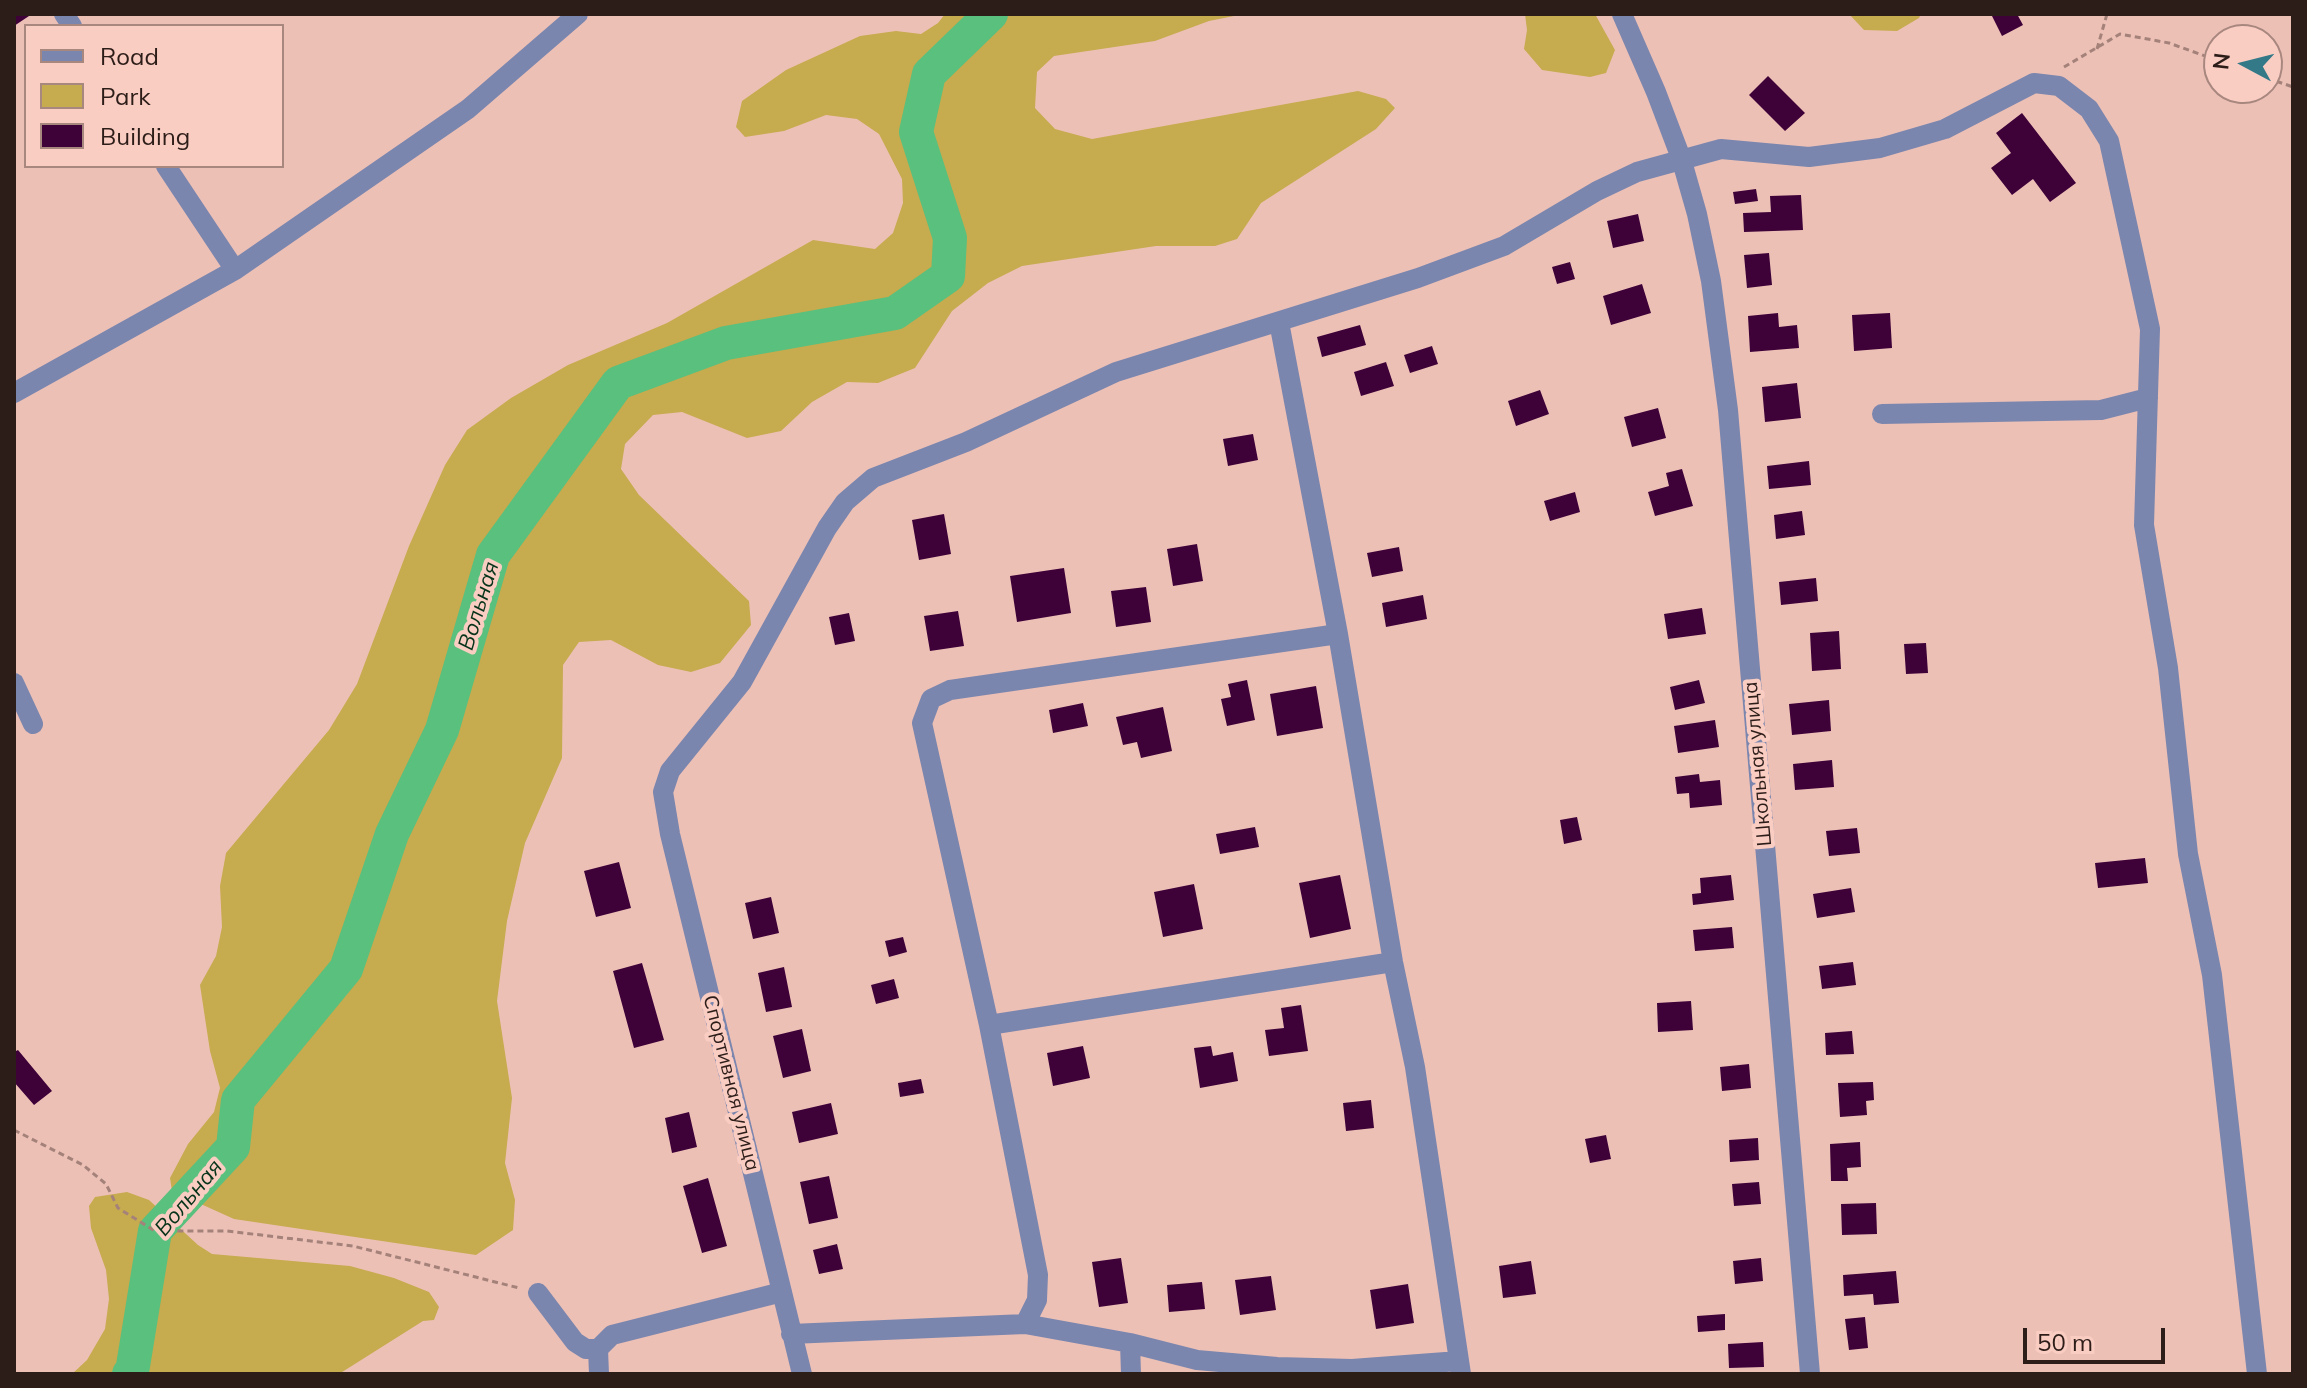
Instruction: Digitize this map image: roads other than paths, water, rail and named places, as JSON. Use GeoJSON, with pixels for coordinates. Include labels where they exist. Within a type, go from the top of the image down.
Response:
{"type":"FeatureCollection","features":[{"type":"Feature","properties":{"kind":"street"},"geometry":{"type":"LineString","coordinates":[[18,383],[235,270],[468,109],[578,14]]}},
{"type":"Feature","properties":{"kind":"street","name":"Школьная улица"},"geometry":{"type":"LineString","coordinates":[[1622,14],[1681,158],[1711,281],[1728,410],[1810,1374]]}},
{"type":"Feature","properties":{"kind":"street"},"geometry":{"type":"LineString","coordinates":[[791,1334],[1025,1324],[1130,1343],[1197,1360],[1277,1367],[1460,1368],[1415,1067],[1393,962],[1338,634],[1279,322],[1418,278],[1504,246],[1597,191],[1637,172],[1681,158],[1721,149],[1809,157],[1880,148],[1945,129],[2034,83],[2059,86],[2089,109],[2109,141],[2150,329],[2144,525],[2168,668],[2188,854],[2212,975],[2257,1374]]}},
{"type":"Feature","properties":{"kind":"street"},"geometry":{"type":"LineString","coordinates":[[167,168],[235,270]]}},
{"type":"Feature","properties":{"kind":"street","name":"Спортивная улица"},"geometry":{"type":"LineString","coordinates":[[802,1374],[670,834],[663,792],[670,771],[742,682],[827,528],[845,502],[873,478],[966,442],[1116,372],[1169,353],[1279,322]]}},
{"type":"Feature","properties":{"kind":"street"},"geometry":{"type":"LineString","coordinates":[[1882,414],[2101,410],[2148,398]]}},
{"type":"Feature","properties":{"kind":"street"},"geometry":{"type":"LineString","coordinates":[[1025,1324],[1037,1300],[1038,1275],[989,1025],[922,723],[931,699],[950,690],[1338,634]]}},
{"type":"Feature","properties":{"kind":"street"},"geometry":{"type":"LineString","coordinates":[[14,683],[33,724]]}},
{"type":"Feature","properties":{"kind":"street"},"geometry":{"type":"LineString","coordinates":[[989,1025],[1393,962]]}},
{"type":"Feature","properties":{"kind":"street"},"geometry":{"type":"LineString","coordinates":[[597,1374],[598,1349],[612,1335],[782,1292]]}},
{"type":"Feature","properties":{"kind":"street"},"geometry":{"type":"LineString","coordinates":[[538,1293],[575,1342],[586,1349],[598,1349]]}},
{"type":"Feature","properties":{"kind":"street"},"geometry":{"type":"LineString","coordinates":[[1130,1343],[1131,1374]]}},
{"type":"Feature","properties":{"kind":"waterway","name":"Вольная"},"geometry":{"type":"LineString","coordinates":[[129,1374],[132,1372],[155,1231],[233,1147],[238,1100],[346,969],[392,834],[442,730],[493,555],[618,383],[726,343],[895,313],[948,276],[950,238],[916,132],[929,74],[991,14]]}}]}
